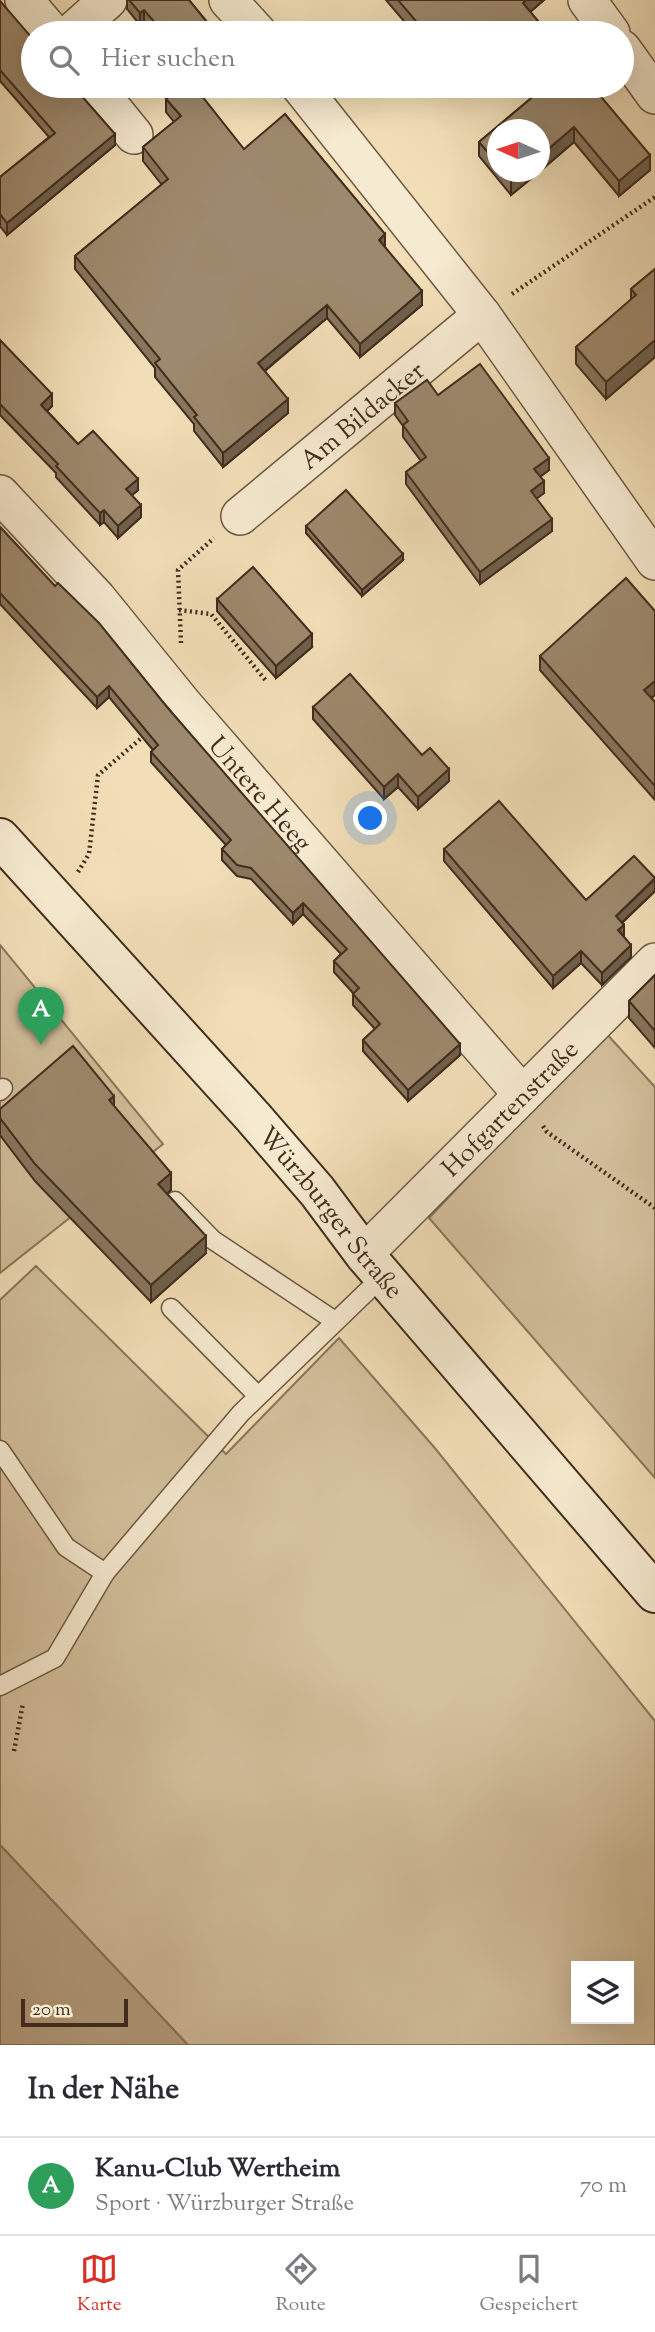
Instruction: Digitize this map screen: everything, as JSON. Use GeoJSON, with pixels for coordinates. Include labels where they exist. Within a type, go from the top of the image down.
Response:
{"type":"FeatureCollection","features":[{"type":"Feature","properties":{"kind":"main road","name":"Würzburger Straße"},"geometry":{"type":"LineString","coordinates":[[0,838],[253,1117],[317,1191],[374,1265],[655,1593]]}},
{"type":"Feature","properties":{"kind":"street"},"geometry":{"type":"LineString","coordinates":[[24,0],[42,21]]}},
{"type":"Feature","properties":{"kind":"street"},"geometry":{"type":"LineString","coordinates":[[84,21],[108,0]]}},
{"type":"Feature","properties":{"kind":"street"},"geometry":{"type":"LineString","coordinates":[[228,0],[247,21]]}},
{"type":"Feature","properties":{"kind":"street"},"geometry":{"type":"LineString","coordinates":[[587,0],[602,21]]}},
{"type":"Feature","properties":{"kind":"street"},"geometry":{"type":"LineString","coordinates":[[634,66],[655,95]]}},
{"type":"Feature","properties":{"kind":"street"},"geometry":{"type":"LineString","coordinates":[[104,98],[134,135]]}},
{"type":"Feature","properties":{"kind":"street"},"geometry":{"type":"LineString","coordinates":[[311,98],[496,305],[655,561]]}},
{"type":"Feature","properties":{"kind":"street","name":"Am Bildacker"},"geometry":{"type":"LineString","coordinates":[[232,523],[496,305]]}},
{"type":"Feature","properties":{"kind":"street","name":"Untere Heeg"},"geometry":{"type":"LineString","coordinates":[[0,494],[97,598],[183,704],[522,1094]]}},
{"type":"Feature","properties":{"kind":"street","name":"Hofgartenstraße"},"geometry":{"type":"LineString","coordinates":[[374,1265],[522,1094],[655,962]]}},
{"type":"Feature","properties":{"kind":"lane"},"geometry":{"type":"LineString","coordinates":[[175,1201],[213,1240],[335,1321]]}},
{"type":"Feature","properties":{"kind":"lane"},"geometry":{"type":"LineString","coordinates":[[0,1686],[55,1658],[105,1573],[258,1396],[335,1321],[374,1265]]}},
{"type":"Feature","properties":{"kind":"lane"},"geometry":{"type":"LineString","coordinates":[[172,1308],[258,1396]]}},
{"type":"Feature","properties":{"kind":"lane"},"geometry":{"type":"LineString","coordinates":[[0,1450],[66,1548],[105,1573]]}},
{"type":"Feature","properties":{"kind":"path"},"geometry":{"type":"LineString","coordinates":[[496,305],[655,197]]}},
{"type":"Feature","properties":{"kind":"path"},"geometry":{"type":"LineString","coordinates":[[181,646],[178,570],[232,523]]}},
{"type":"Feature","properties":{"kind":"path"},"geometry":{"type":"LineString","coordinates":[[180,610],[211,614],[267,682]]}},
{"type":"Feature","properties":{"kind":"path"},"geometry":{"type":"LineString","coordinates":[[60,903],[89,854],[98,775],[183,704]]}},
{"type":"Feature","properties":{"kind":"path"},"geometry":{"type":"LineString","coordinates":[[522,1094],[548,1132],[655,1208]]}},
{"type":"Feature","properties":{"kind":"path"},"geometry":{"type":"LineString","coordinates":[[15,1751],[28,1673]]}},
{"type":"Feature","properties":{"kind":"shaded area"},"geometry":{"type":"Polygon","coordinates":[[[0,945],[163,1144],[0,1273],[0,945]]]}},
{"type":"Feature","properties":{"kind":"shaded area"},"geometry":{"type":"Polygon","coordinates":[[[605,1032],[655,1087],[655,1478],[429,1218],[605,1032]]]}},
{"type":"Feature","properties":{"kind":"shaded area"},"geometry":{"type":"Polygon","coordinates":[[[36,1266],[226,1454],[339,1338],[434,1447],[655,1721],[655,2045],[188,2045],[0,1845],[0,1300],[36,1266]]]}},
{"type":"Feature","properties":{"kind":"shaded area"},"geometry":{"type":"Polygon","coordinates":[[[0,1845],[188,2045],[0,2045],[0,1845]]]}},
{"type":"Feature","properties":{"kind":"building"},"geometry":{"type":"Polygon","coordinates":[[[129,0],[189,0],[206,21],[154,21],[144,10],[140,13],[129,0]]]}},
{"type":"Feature","properties":{"kind":"building"},"geometry":{"type":"Polygon","coordinates":[[[398,0],[526,0],[523,3],[538,21],[416,21],[398,0]]]}},
{"type":"Feature","properties":{"kind":"building"},"geometry":{"type":"Polygon","coordinates":[[[0,1],[21,25],[21,94],[0,70],[0,1]]]}},
{"type":"Feature","properties":{"kind":"building"},"geometry":{"type":"Polygon","coordinates":[[[24,98],[84,98],[115,134],[7,223],[0,214],[0,177],[55,133],[24,98]]]}},
{"type":"Feature","properties":{"kind":"building"},"geometry":{"type":"Polygon","coordinates":[[[204,98],[244,149],[285,114],[385,234],[379,240],[422,291],[360,344],[327,305],[258,363],[288,399],[223,453],[194,417],[197,415],[155,363],[160,359],[75,256],[168,179],[143,147],[181,116],[166,99],[204,98]]]}},
{"type":"Feature","properties":{"kind":"building"},"geometry":{"type":"Polygon","coordinates":[[[531,98],[602,98],[650,155],[619,181],[574,127],[550,147],[550,119],[506,119],[531,98]]]}},
{"type":"Feature","properties":{"kind":"building"},"geometry":{"type":"Polygon","coordinates":[[[487,135],[487,151],[479,142],[487,135]]]}},
{"type":"Feature","properties":{"kind":"building"},"geometry":{"type":"Polygon","coordinates":[[[655,269],[655,340],[606,382],[576,347],[636,295],[631,289],[655,269]]]}},
{"type":"Feature","properties":{"kind":"building"},"geometry":{"type":"Polygon","coordinates":[[[0,340],[52,394],[41,405],[78,444],[93,431],[138,479],[126,489],[141,505],[118,526],[104,510],[100,513],[56,466],[58,464],[0,404],[0,340]]]}},
{"type":"Feature","properties":{"kind":"building"},"geometry":{"type":"Polygon","coordinates":[[[480,364],[549,458],[534,469],[544,481],[531,491],[552,519],[480,572],[406,472],[426,457],[403,425],[408,421],[395,403],[427,380],[438,395],[480,364]]]}},
{"type":"Feature","properties":{"kind":"building"},"geometry":{"type":"Polygon","coordinates":[[[346,490],[403,554],[362,590],[306,526],[346,490]]]}},
{"type":"Feature","properties":{"kind":"building"},"geometry":{"type":"Polygon","coordinates":[[[0,527],[55,586],[58,583],[99,623],[167,707],[460,1044],[408,1090],[363,1040],[380,1024],[353,994],[359,988],[334,961],[347,949],[303,903],[293,913],[251,868],[237,865],[222,849],[231,840],[151,752],[158,745],[109,686],[97,697],[0,593],[0,527]]]}},
{"type":"Feature","properties":{"kind":"building"},"geometry":{"type":"Polygon","coordinates":[[[253,567],[312,634],[276,666],[217,599],[253,567]]]}},
{"type":"Feature","properties":{"kind":"building"},"geometry":{"type":"Polygon","coordinates":[[[626,578],[655,611],[655,681],[644,690],[655,702],[655,786],[540,656],[626,578]]]}},
{"type":"Feature","properties":{"kind":"building"},"geometry":{"type":"Polygon","coordinates":[[[350,674],[422,755],[430,748],[449,769],[418,797],[398,774],[384,787],[313,707],[350,674]]]}},
{"type":"Feature","properties":{"kind":"building"},"geometry":{"type":"Polygon","coordinates":[[[499,801],[586,900],[634,856],[655,878],[616,916],[624,925],[618,930],[631,945],[602,973],[581,951],[553,976],[444,849],[499,801]]]}},
{"type":"Feature","properties":{"kind":"building"},"geometry":{"type":"Polygon","coordinates":[[[655,975],[655,1031],[629,1001],[655,975]]]}},
{"type":"Feature","properties":{"kind":"building"},"geometry":{"type":"Polygon","coordinates":[[[73,1046],[114,1096],[109,1100],[171,1173],[158,1184],[206,1236],[151,1285],[35,1164],[0,1118],[0,1109],[73,1046]]]}},
{"type":"Feature","properties":{"kind":"place","name":"Kanu-Club Wertheim"},"geometry":{"type":"Point","coordinates":[41,1045]}}]}
